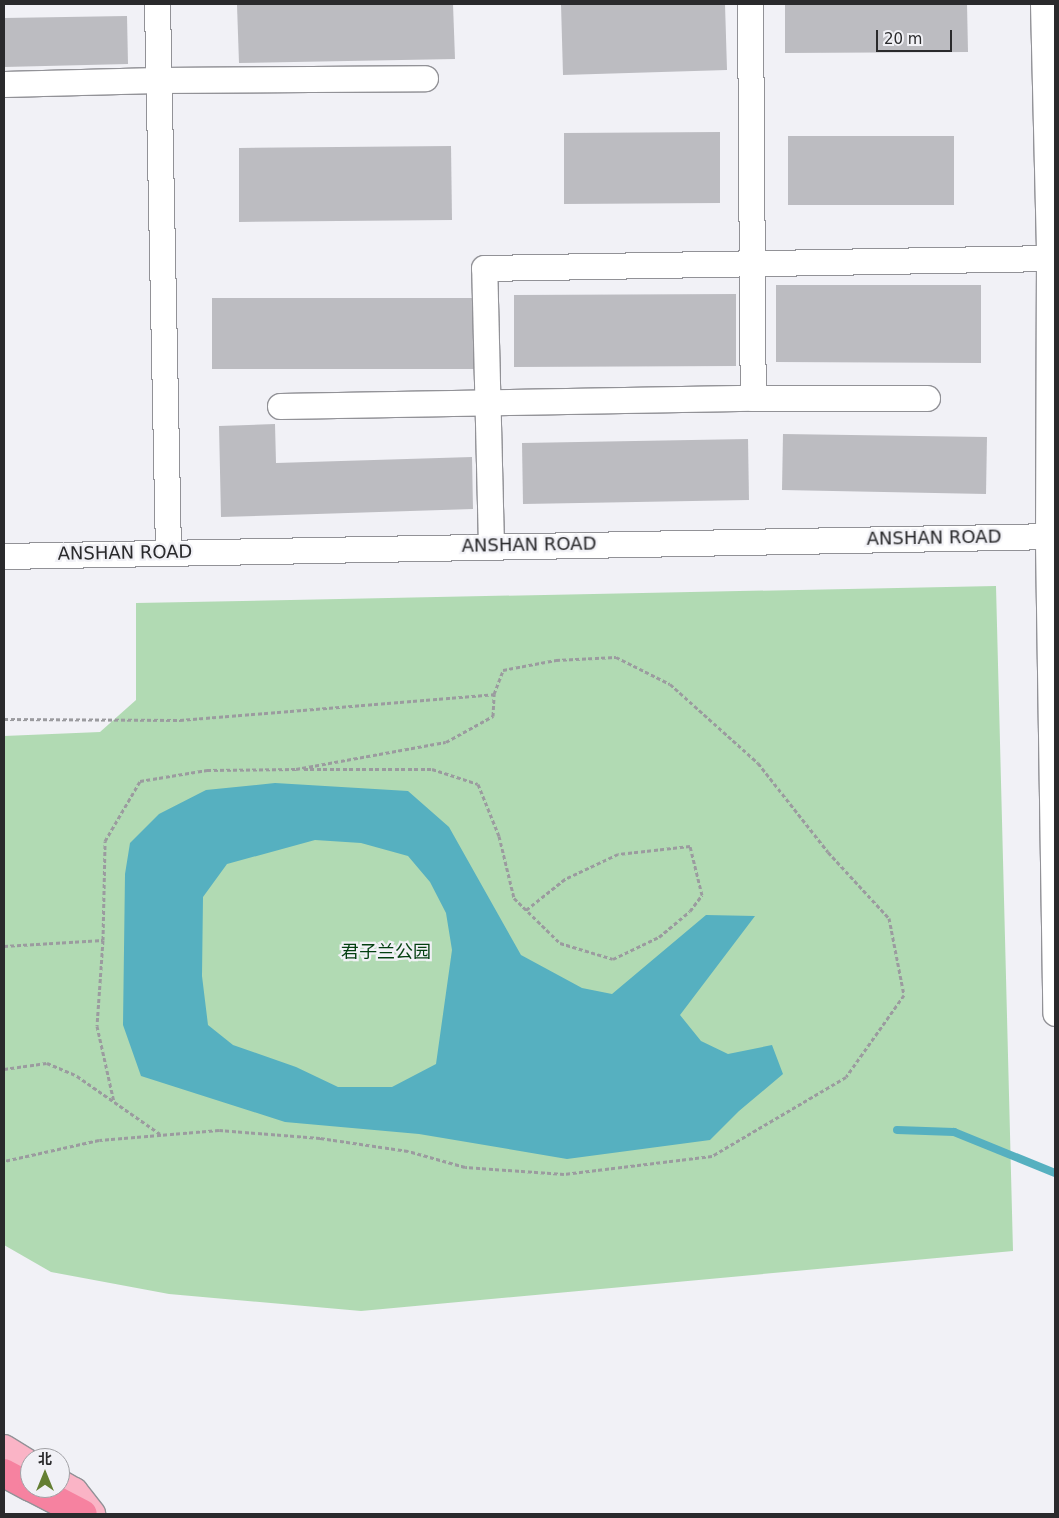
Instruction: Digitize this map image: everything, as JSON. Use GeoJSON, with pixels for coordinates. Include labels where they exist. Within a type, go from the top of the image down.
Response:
{"type":"FeatureCollection","features":[{"type":"Feature","properties":{"kind":"highway"},"geometry":{"type":"LineString","coordinates":[[4,1473],[20,1481]]}},
{"type":"Feature","properties":{"kind":"highway"},"geometry":{"type":"LineString","coordinates":[[52,1498],[83,1514]]}},
{"type":"Feature","properties":{"kind":"main road"},"geometry":{"type":"LineString","coordinates":[[4,1449],[20,1459]]}},
{"type":"Feature","properties":{"kind":"main road"},"geometry":{"type":"LineString","coordinates":[[70,1490],[74,1492],[91,1514]]}},
{"type":"Feature","properties":{"kind":"street"},"geometry":{"type":"LineString","coordinates":[[157,4],[168,552]]}},
{"type":"Feature","properties":{"kind":"street"},"geometry":{"type":"LineString","coordinates":[[750,4],[753,398]]}},
{"type":"Feature","properties":{"kind":"street"},"geometry":{"type":"LineString","coordinates":[[1042,4],[1049,258],[1055,1013]]}},
{"type":"Feature","properties":{"kind":"street"},"geometry":{"type":"LineString","coordinates":[[4,84],[158,80],[425,78]]}},
{"type":"Feature","properties":{"kind":"street"},"geometry":{"type":"LineString","coordinates":[[491,546],[484,268],[1049,258]]}},
{"type":"Feature","properties":{"kind":"street"},"geometry":{"type":"LineString","coordinates":[[280,406],[753,398],[927,398]]}},
{"type":"Feature","properties":{"kind":"street","name":"ANSHAN ROAD"},"geometry":{"type":"LineString","coordinates":[[4,556],[1052,536]]}},
{"type":"Feature","properties":{"kind":"path"},"geometry":{"type":"LineString","coordinates":[[4,1161],[100,1140],[219,1130],[320,1138],[408,1151],[464,1167],[564,1174],[712,1156],[846,1077],[904,995],[889,918],[828,852],[758,763],[670,684],[616,657],[556,660],[503,670],[494,694],[493,716],[446,742],[296,769]]}},
{"type":"Feature","properties":{"kind":"path"},"geometry":{"type":"LineString","coordinates":[[4,719],[180,720],[494,694]]}},
{"type":"Feature","properties":{"kind":"path"},"geometry":{"type":"LineString","coordinates":[[114,1102],[97,1026],[103,940],[105,841],[140,781],[207,770],[432,769],[478,784],[498,836],[514,898],[526,910],[560,942],[613,959],[659,938],[690,912],[702,895],[690,846],[618,854],[565,879],[526,910]]}},
{"type":"Feature","properties":{"kind":"path"},"geometry":{"type":"LineString","coordinates":[[4,946],[103,940]]}},
{"type":"Feature","properties":{"kind":"path"},"geometry":{"type":"LineString","coordinates":[[4,1069],[47,1063],[77,1076],[160,1134]]}},
{"type":"Feature","properties":{"kind":"green space","name":"君子兰公园"},"geometry":{"type":"Polygon","coordinates":[[[996,586],[1013,1251],[361,1311],[169,1294],[51,1272],[4,1245],[4,736],[100,732],[136,700],[136,603],[996,586]]]}},
{"type":"Feature","properties":{"kind":"water"},"geometry":{"type":"Polygon","coordinates":[[[275,783],[408,791],[449,827],[521,955],[582,988],[612,994],[706,915],[755,916],[680,1015],[701,1041],[728,1054],[772,1045],[783,1074],[739,1111],[710,1140],[567,1159],[419,1134],[285,1122],[141,1076],[123,1025],[125,874],[130,843],[159,814],[206,790],[275,783]],[[315,840],[227,864],[203,897],[202,976],[208,1025],[233,1045],[296,1067],[338,1087],[392,1087],[436,1064],[452,950],[446,913],[430,882],[408,856],[361,843],[315,840]]]}},
{"type":"Feature","properties":{"kind":"building"},"geometry":{"type":"Polygon","coordinates":[[[453,4],[455,59],[239,63],[237,5],[453,4]]]}},
{"type":"Feature","properties":{"kind":"building"},"geometry":{"type":"Polygon","coordinates":[[[561,4],[725,4],[727,70],[563,75],[561,4]]]}},
{"type":"Feature","properties":{"kind":"building"},"geometry":{"type":"Polygon","coordinates":[[[785,4],[967,4],[968,52],[785,53],[785,4]]]}},
{"type":"Feature","properties":{"kind":"building"},"geometry":{"type":"Polygon","coordinates":[[[127,16],[128,64],[4,67],[4,18],[127,16]]]}},
{"type":"Feature","properties":{"kind":"building"},"geometry":{"type":"Polygon","coordinates":[[[720,132],[720,203],[564,204],[564,133],[720,132]]]}},
{"type":"Feature","properties":{"kind":"building"},"geometry":{"type":"Polygon","coordinates":[[[788,136],[954,136],[954,205],[788,205],[788,136]]]}},
{"type":"Feature","properties":{"kind":"building"},"geometry":{"type":"Polygon","coordinates":[[[451,146],[452,220],[239,222],[239,148],[451,146]]]}},
{"type":"Feature","properties":{"kind":"building"},"geometry":{"type":"Polygon","coordinates":[[[776,285],[981,285],[981,363],[776,362],[776,285]]]}},
{"type":"Feature","properties":{"kind":"building"},"geometry":{"type":"Polygon","coordinates":[[[736,294],[736,366],[514,367],[514,295],[736,294]]]}},
{"type":"Feature","properties":{"kind":"building"},"geometry":{"type":"Polygon","coordinates":[[[212,298],[474,298],[474,369],[212,369],[212,298]]]}},
{"type":"Feature","properties":{"kind":"building"},"geometry":{"type":"Polygon","coordinates":[[[275,424],[276,463],[472,457],[473,509],[221,517],[219,426],[275,424]]]}},
{"type":"Feature","properties":{"kind":"building"},"geometry":{"type":"Polygon","coordinates":[[[783,434],[987,437],[986,494],[782,490],[783,434]]]}},
{"type":"Feature","properties":{"kind":"building"},"geometry":{"type":"Polygon","coordinates":[[[748,439],[749,500],[523,504],[522,443],[748,439]]]}},
{"type":"Feature","properties":{"kind":"waterway"},"geometry":{"type":"LineString","coordinates":[[897,1130],[954,1132],[1055,1173]]}}]}
